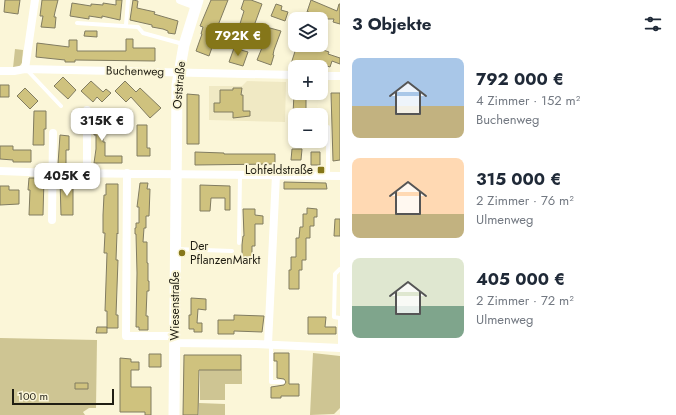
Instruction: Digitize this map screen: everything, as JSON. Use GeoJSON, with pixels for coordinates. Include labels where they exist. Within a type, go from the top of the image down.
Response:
{"type":"FeatureCollection","features":[{"type":"Feature","properties":{"kind":"main road","name":"Oststraße"},"geometry":{"type":"LineString","coordinates":[[176,173],[176,91],[178,71],[184,45],[197,3]]}},
{"type":"Feature","properties":{"kind":"main road","name":"Wiesenstraße"},"geometry":{"type":"LineString","coordinates":[[174,415],[176,173]]}},
{"type":"Feature","properties":{"kind":"street"},"geometry":{"type":"LineString","coordinates":[[25,69],[35,0]]}},
{"type":"Feature","properties":{"kind":"street"},"geometry":{"type":"LineString","coordinates":[[180,0],[197,3]]}},
{"type":"Feature","properties":{"kind":"street","name":"Buchenweg"},"geometry":{"type":"LineString","coordinates":[[0,71],[25,69],[178,71],[288,75]]}},
{"type":"Feature","properties":{"kind":"street"},"geometry":{"type":"LineString","coordinates":[[328,76],[340,76]]}},
{"type":"Feature","properties":{"kind":"street"},"geometry":{"type":"LineString","coordinates":[[87,110],[87,173]]}},
{"type":"Feature","properties":{"kind":"street"},"geometry":{"type":"LineString","coordinates":[[52,220],[53,132]]}},
{"type":"Feature","properties":{"kind":"street"},"geometry":{"type":"LineString","coordinates":[[0,171],[53,173],[176,173],[340,176]]}},
{"type":"Feature","properties":{"kind":"street"},"geometry":{"type":"LineString","coordinates":[[128,173],[126,336],[340,348]]}},
{"type":"Feature","properties":{"kind":"street"},"geometry":{"type":"LineString","coordinates":[[269,345],[269,279],[278,196],[276,175]]}},
{"type":"Feature","properties":{"kind":"lane"},"geometry":{"type":"LineString","coordinates":[[126,25],[128,0]]}},
{"type":"Feature","properties":{"kind":"lane"},"geometry":{"type":"LineString","coordinates":[[77,23],[126,25],[138,27],[143,33],[184,45]]}},
{"type":"Feature","properties":{"kind":"lane"},"geometry":{"type":"LineString","coordinates":[[25,69],[62,106]]}},
{"type":"Feature","properties":{"kind":"lane"},"geometry":{"type":"LineString","coordinates":[[328,148],[328,176]]}},
{"type":"Feature","properties":{"kind":"lane"},"geometry":{"type":"LineString","coordinates":[[239,243],[240,174]]}},
{"type":"Feature","properties":{"kind":"lane"},"geometry":{"type":"LineString","coordinates":[[176,249],[232,251]]}},
{"type":"Feature","properties":{"kind":"lane"},"geometry":{"type":"LineString","coordinates":[[340,268],[335,274],[334,318],[340,318],[340,348]]}},
{"type":"Feature","properties":{"kind":"lane"},"geometry":{"type":"LineString","coordinates":[[269,345],[271,382],[283,382]]}},
{"type":"Feature","properties":{"kind":"shaded area"},"geometry":{"type":"Polygon","coordinates":[[[15,49],[23,50],[22,63],[18,68],[13,68],[15,49]]]}},
{"type":"Feature","properties":{"kind":"shaded area"},"geometry":{"type":"Polygon","coordinates":[[[247,81],[286,82],[285,122],[209,120],[209,86],[242,86],[247,81]]]}},
{"type":"Feature","properties":{"kind":"shaded area"},"geometry":{"type":"Polygon","coordinates":[[[0,338],[97,340],[96,408],[89,408],[83,412],[85,415],[0,415],[0,338]]]}},
{"type":"Feature","properties":{"kind":"shaded area"},"geometry":{"type":"Polygon","coordinates":[[[313,353],[340,356],[340,408],[334,414],[310,415],[313,353]]]}},
{"type":"Feature","properties":{"kind":"shaded area"},"geometry":{"type":"Polygon","coordinates":[[[200,370],[242,370],[242,384],[225,384],[225,400],[200,400],[200,370]]]}},
{"type":"Feature","properties":{"kind":"shaded area"},"geometry":{"type":"Polygon","coordinates":[[[199,403],[225,404],[225,415],[199,415],[199,403]]]}},
{"type":"Feature","properties":{"kind":"building"},"geometry":{"type":"Polygon","coordinates":[[[5,0],[20,0],[18,14],[4,12],[5,0]]]}},
{"type":"Feature","properties":{"kind":"building"},"geometry":{"type":"Polygon","coordinates":[[[42,0],[58,0],[54,17],[56,17],[55,28],[41,27],[43,16],[40,16],[42,0]]]}},
{"type":"Feature","properties":{"kind":"building"},"geometry":{"type":"Polygon","coordinates":[[[116,0],[122,0],[120,20],[102,16],[102,18],[89,16],[89,19],[70,16],[72,3],[91,6],[91,4],[103,5],[103,3],[116,5],[116,0]]]}},
{"type":"Feature","properties":{"kind":"building"},"geometry":{"type":"Polygon","coordinates":[[[133,0],[138,1],[137,8],[155,12],[154,14],[178,21],[175,34],[168,33],[168,31],[163,29],[152,27],[152,25],[130,20],[133,0]]]}},
{"type":"Feature","properties":{"kind":"building"},"geometry":{"type":"Polygon","coordinates":[[[211,0],[228,0],[213,38],[215,39],[209,56],[196,51],[202,34],[203,27],[200,26],[211,0]]]}},
{"type":"Feature","properties":{"kind":"building"},"geometry":{"type":"Polygon","coordinates":[[[244,0],[251,0],[262,4],[251,34],[238,30],[244,11],[241,9],[244,0]]]}},
{"type":"Feature","properties":{"kind":"building"},"geometry":{"type":"Polygon","coordinates":[[[311,0],[337,11],[340,4],[340,24],[333,22],[334,19],[328,19],[328,12],[307,12],[311,0]]]}},
{"type":"Feature","properties":{"kind":"building"},"geometry":{"type":"Polygon","coordinates":[[[276,4],[282,6],[281,10],[288,12],[285,21],[271,16],[276,4]]]}},
{"type":"Feature","properties":{"kind":"building"},"geometry":{"type":"Polygon","coordinates":[[[270,28],[281,31],[274,50],[271,65],[257,60],[270,28]]]}},
{"type":"Feature","properties":{"kind":"building"},"geometry":{"type":"Polygon","coordinates":[[[85,31],[97,31],[97,37],[84,36],[85,31]]]}},
{"type":"Feature","properties":{"kind":"building"},"geometry":{"type":"Polygon","coordinates":[[[126,39],[133,39],[133,48],[155,48],[155,61],[75,60],[75,62],[65,62],[65,60],[36,57],[37,43],[69,47],[69,40],[77,40],[77,51],[126,51],[126,39]]]}},
{"type":"Feature","properties":{"kind":"building"},"geometry":{"type":"Polygon","coordinates":[[[234,48],[248,52],[243,66],[229,62],[234,48]]]}},
{"type":"Feature","properties":{"kind":"building"},"geometry":{"type":"Polygon","coordinates":[[[295,52],[328,52],[329,52],[328,54],[340,58],[340,64],[332,61],[330,67],[328,66],[328,60],[292,60],[295,52]]]}},
{"type":"Feature","properties":{"kind":"building"},"geometry":{"type":"Polygon","coordinates":[[[63,77],[76,90],[68,99],[54,86],[63,77]]]}},
{"type":"Feature","properties":{"kind":"building"},"geometry":{"type":"Polygon","coordinates":[[[91,81],[103,92],[106,89],[111,93],[102,102],[97,97],[93,102],[81,91],[91,81]]]}},
{"type":"Feature","properties":{"kind":"building"},"geometry":{"type":"Polygon","coordinates":[[[125,81],[136,92],[140,88],[161,108],[150,118],[131,97],[126,102],[115,91],[125,81]]]}},
{"type":"Feature","properties":{"kind":"building"},"geometry":{"type":"Polygon","coordinates":[[[0,85],[9,85],[9,97],[0,97],[0,85]]]}},
{"type":"Feature","properties":{"kind":"building"},"geometry":{"type":"Polygon","coordinates":[[[25,88],[38,101],[30,109],[17,96],[25,88]]]}},
{"type":"Feature","properties":{"kind":"building"},"geometry":{"type":"Polygon","coordinates":[[[233,88],[242,88],[241,95],[243,95],[243,111],[250,111],[250,116],[233,118],[233,112],[214,112],[214,103],[220,103],[220,90],[233,90],[233,88]]]}},
{"type":"Feature","properties":{"kind":"building"},"geometry":{"type":"Polygon","coordinates":[[[331,93],[340,93],[340,160],[333,161],[331,93]]]}},
{"type":"Feature","properties":{"kind":"building"},"geometry":{"type":"Polygon","coordinates":[[[187,94],[199,95],[199,144],[187,144],[187,94]]]}},
{"type":"Feature","properties":{"kind":"building"},"geometry":{"type":"Polygon","coordinates":[[[294,100],[306,100],[306,108],[293,108],[294,100]]]}},
{"type":"Feature","properties":{"kind":"building"},"geometry":{"type":"Polygon","coordinates":[[[34,111],[46,111],[44,145],[33,145],[34,111]]]}},
{"type":"Feature","properties":{"kind":"building"},"geometry":{"type":"Polygon","coordinates":[[[94,113],[104,113],[103,142],[105,142],[105,156],[122,156],[122,163],[94,163],[96,135],[94,135],[94,113]]]}},
{"type":"Feature","properties":{"kind":"building"},"geometry":{"type":"Polygon","coordinates":[[[137,125],[147,125],[147,148],[150,148],[150,156],[137,156],[137,125]]]}},
{"type":"Feature","properties":{"kind":"building"},"geometry":{"type":"Polygon","coordinates":[[[60,135],[69,136],[69,150],[66,150],[66,164],[58,164],[60,135]]]}},
{"type":"Feature","properties":{"kind":"building"},"geometry":{"type":"Polygon","coordinates":[[[0,146],[13,146],[13,150],[31,150],[31,162],[13,162],[13,160],[0,159],[0,146]]]}},
{"type":"Feature","properties":{"kind":"building"},"geometry":{"type":"Polygon","coordinates":[[[292,149],[302,149],[301,160],[291,160],[292,149]]]}},
{"type":"Feature","properties":{"kind":"building"},"geometry":{"type":"Polygon","coordinates":[[[195,152],[224,154],[275,154],[275,164],[195,165],[195,152]]]}},
{"type":"Feature","properties":{"kind":"building"},"geometry":{"type":"Polygon","coordinates":[[[311,152],[320,152],[320,165],[311,165],[311,152]]]}},
{"type":"Feature","properties":{"kind":"building"},"geometry":{"type":"Polygon","coordinates":[[[29,178],[44,178],[43,215],[29,215],[29,178]]]}},
{"type":"Feature","properties":{"kind":"building"},"geometry":{"type":"Polygon","coordinates":[[[60,180],[75,180],[75,188],[73,188],[73,215],[61,215],[60,180]]]}},
{"type":"Feature","properties":{"kind":"building"},"geometry":{"type":"Polygon","coordinates":[[[284,182],[326,183],[327,189],[284,189],[284,182]]]}},
{"type":"Feature","properties":{"kind":"building"},"geometry":{"type":"Polygon","coordinates":[[[140,183],[148,183],[147,189],[150,189],[149,216],[146,216],[146,228],[144,228],[143,242],[147,242],[149,291],[147,291],[146,316],[148,316],[148,330],[139,330],[139,327],[136,327],[137,273],[135,228],[136,223],[139,223],[139,207],[137,207],[140,183]]]}},
{"type":"Feature","properties":{"kind":"building"},"geometry":{"type":"Polygon","coordinates":[[[106,184],[118,184],[116,315],[118,315],[118,328],[107,328],[107,333],[96,333],[97,327],[107,327],[107,311],[105,311],[107,253],[104,253],[105,233],[103,233],[104,195],[106,195],[106,184]]]}},
{"type":"Feature","properties":{"kind":"building"},"geometry":{"type":"Polygon","coordinates":[[[200,185],[230,186],[230,210],[225,210],[225,198],[211,198],[210,211],[200,211],[200,185]]]}},
{"type":"Feature","properties":{"kind":"building"},"geometry":{"type":"Polygon","coordinates":[[[0,186],[9,186],[9,190],[19,190],[19,204],[0,205],[0,186]]]}},
{"type":"Feature","properties":{"kind":"building"},"geometry":{"type":"Polygon","coordinates":[[[307,208],[317,209],[317,217],[314,217],[314,226],[310,226],[310,238],[306,238],[306,260],[302,260],[302,270],[299,270],[299,289],[289,289],[291,257],[296,257],[296,238],[299,238],[300,227],[303,227],[303,214],[307,214],[307,208]]]}},
{"type":"Feature","properties":{"kind":"building"},"geometry":{"type":"Polygon","coordinates":[[[243,209],[255,209],[255,215],[263,216],[263,224],[255,224],[255,246],[252,246],[252,257],[242,257],[244,236],[243,209]]]}},
{"type":"Feature","properties":{"kind":"building"},"geometry":{"type":"Polygon","coordinates":[[[335,219],[340,219],[340,236],[334,236],[335,219]]]}},
{"type":"Feature","properties":{"kind":"building"},"geometry":{"type":"Polygon","coordinates":[[[191,298],[206,299],[206,310],[198,309],[197,323],[202,323],[202,332],[194,332],[194,329],[189,329],[191,298]]]}},
{"type":"Feature","properties":{"kind":"building"},"geometry":{"type":"Polygon","coordinates":[[[234,315],[264,316],[262,332],[234,331],[234,334],[218,334],[218,320],[234,320],[234,315]]]}},
{"type":"Feature","properties":{"kind":"building"},"geometry":{"type":"Polygon","coordinates":[[[308,317],[326,317],[325,327],[336,327],[336,334],[308,334],[308,317]]]}},
{"type":"Feature","properties":{"kind":"building"},"geometry":{"type":"Polygon","coordinates":[[[274,353],[289,353],[289,384],[299,384],[299,396],[281,396],[281,398],[271,398],[271,387],[284,385],[286,382],[284,379],[277,378],[277,361],[274,361],[274,353]]]}},
{"type":"Feature","properties":{"kind":"building"},"geometry":{"type":"Polygon","coordinates":[[[149,354],[161,354],[161,367],[149,367],[149,354]]]}},
{"type":"Feature","properties":{"kind":"building"},"geometry":{"type":"Polygon","coordinates":[[[184,355],[241,355],[241,370],[199,370],[198,415],[183,415],[184,355]]]}},
{"type":"Feature","properties":{"kind":"building"},"geometry":{"type":"Polygon","coordinates":[[[120,358],[131,359],[131,362],[139,362],[139,370],[131,370],[131,387],[151,387],[151,415],[145,415],[145,412],[120,412],[120,358]]]}},
{"type":"Feature","properties":{"kind":"building"},"geometry":{"type":"Polygon","coordinates":[[[75,383],[88,383],[88,389],[75,389],[75,383]]]}},
{"type":"Feature","properties":{"kind":"place","name":"Lohfeldstraße"},"geometry":{"type":"Point","coordinates":[321,170]}},
{"type":"Feature","properties":{"kind":"place","name":"Der PflanzenMarkt"},"geometry":{"type":"Point","coordinates":[182,253]}}]}
